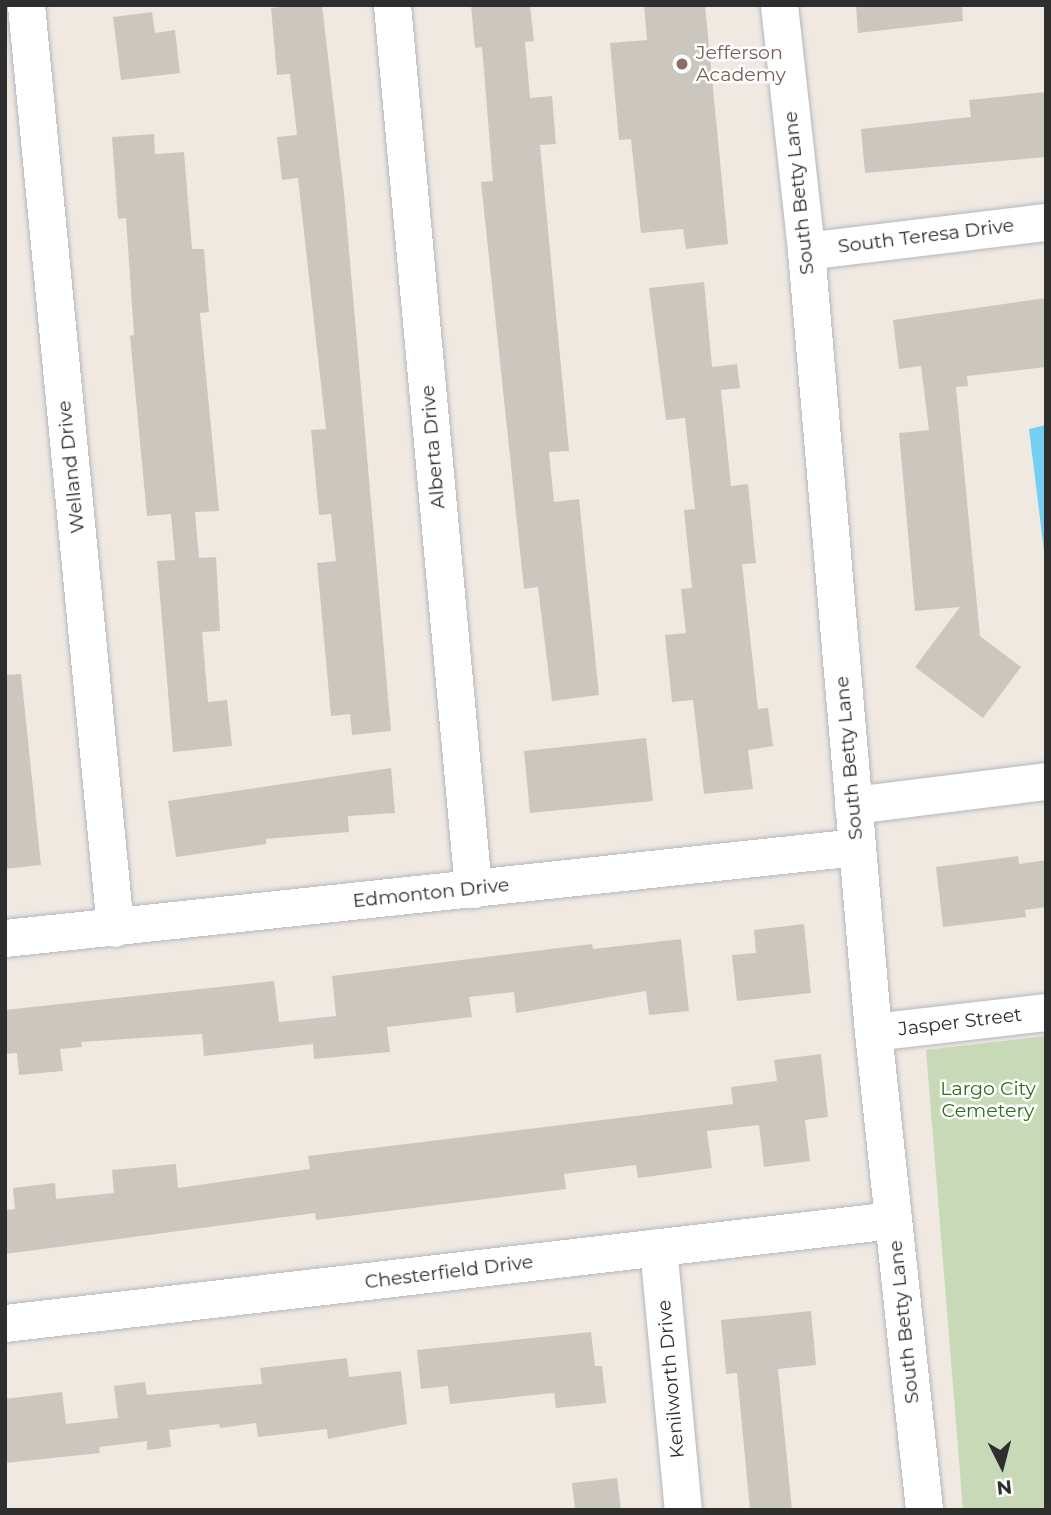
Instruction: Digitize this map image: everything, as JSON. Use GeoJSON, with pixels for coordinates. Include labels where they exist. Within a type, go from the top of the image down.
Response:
{"type":"FeatureCollection","features":[{"type":"Feature","properties":{"kind":"street","name":"Welland Drive"},"geometry":{"type":"LineString","coordinates":[[26,5],[116,929]]}},
{"type":"Feature","properties":{"kind":"street","name":"Alberta Drive"},"geometry":{"type":"LineString","coordinates":[[392,5],[473,889]]}},
{"type":"Feature","properties":{"kind":"street","name":"South Betty Lane"},"geometry":{"type":"LineString","coordinates":[[779,5],[806,251],[873,1032],[924,1510]]}},
{"type":"Feature","properties":{"kind":"street","name":"South Teresa Drive"},"geometry":{"type":"LineString","coordinates":[[806,251],[1046,222]]}},
{"type":"Feature","properties":{"kind":"street"},"geometry":{"type":"LineString","coordinates":[[853,805],[1046,781]]}},
{"type":"Feature","properties":{"kind":"street","name":"Edmonton Drive"},"geometry":{"type":"LineString","coordinates":[[5,938],[116,929],[857,847]]}},
{"type":"Feature","properties":{"kind":"street","name":"Jasper Street"},"geometry":{"type":"LineString","coordinates":[[873,1032],[1046,1012]]}},
{"type":"Feature","properties":{"kind":"street","name":"Chesterfield Drive"},"geometry":{"type":"LineString","coordinates":[[5,1323],[893,1220]]}},
{"type":"Feature","properties":{"kind":"street","name":"Kenilworth Drive"},"geometry":{"type":"LineString","coordinates":[[658,1247],[683,1510]]}},
{"type":"Feature","properties":{"kind":"green space","name":"Largo City Cemetery"},"geometry":{"type":"Polygon","coordinates":[[[1046,1036],[1046,1510],[963,1510],[926,1050],[1046,1036]]]}},
{"type":"Feature","properties":{"kind":"water"},"geometry":{"type":"Polygon","coordinates":[[[1046,425],[1046,567],[1029,429],[1046,425]]]}},
{"type":"Feature","properties":{"kind":"building"},"geometry":{"type":"Polygon","coordinates":[[[322,5],[344,193],[391,731],[352,735],[350,714],[331,716],[317,563],[336,561],[331,514],[319,515],[311,430],[326,429],[298,178],[282,180],[277,137],[297,135],[290,74],[277,75],[271,8],[322,5]]]}},
{"type":"Feature","properties":{"kind":"building"},"geometry":{"type":"Polygon","coordinates":[[[471,5],[530,5],[534,41],[525,42],[530,98],[552,96],[556,144],[540,145],[569,451],[549,452],[554,502],[579,499],[599,695],[552,701],[538,587],[524,589],[481,182],[493,181],[482,47],[475,48],[471,5]]]}},
{"type":"Feature","properties":{"kind":"building"},"geometry":{"type":"Polygon","coordinates":[[[644,5],[705,5],[728,244],[686,249],[683,229],[641,233],[631,139],[619,140],[610,43],[647,40],[644,5]]]}},
{"type":"Feature","properties":{"kind":"building"},"geometry":{"type":"Polygon","coordinates":[[[856,5],[962,5],[963,21],[858,33],[856,5]]]}},
{"type":"Feature","properties":{"kind":"building"},"geometry":{"type":"Polygon","coordinates":[[[152,12],[155,33],[175,30],[180,73],[121,80],[113,17],[152,12]]]}},
{"type":"Feature","properties":{"kind":"building"},"geometry":{"type":"Polygon","coordinates":[[[1046,92],[1046,157],[865,173],[861,129],[971,117],[969,100],[1046,92]]]}},
{"type":"Feature","properties":{"kind":"building"},"geometry":{"type":"Polygon","coordinates":[[[154,134],[155,154],[184,152],[192,249],[204,249],[209,312],[200,313],[219,511],[195,512],[199,558],[216,557],[220,631],[202,632],[208,702],[227,700],[232,746],[173,752],[157,561],[175,560],[171,514],[147,516],[130,336],[134,335],[126,218],[118,219],[112,137],[154,134]]]}},
{"type":"Feature","properties":{"kind":"building"},"geometry":{"type":"Polygon","coordinates":[[[704,282],[712,367],[737,364],[740,388],[721,390],[731,486],[748,484],[756,563],[742,564],[758,709],[768,708],[773,746],[748,750],[753,789],[704,794],[693,700],[672,702],[665,635],[686,633],[681,589],[692,588],[684,510],[695,509],[685,418],[666,420],[649,288],[704,282]]]}},
{"type":"Feature","properties":{"kind":"building"},"geometry":{"type":"Polygon","coordinates":[[[1046,298],[1046,367],[967,376],[968,386],[956,387],[980,636],[1021,667],[983,718],[915,667],[960,607],[915,611],[899,433],[929,430],[921,366],[899,369],[893,320],[1046,298]]]}},
{"type":"Feature","properties":{"kind":"building"},"geometry":{"type":"Polygon","coordinates":[[[21,674],[41,865],[5,869],[5,675],[21,674]]]}},
{"type":"Feature","properties":{"kind":"building"},"geometry":{"type":"Polygon","coordinates":[[[646,738],[653,801],[530,813],[524,751],[646,738]]]}},
{"type":"Feature","properties":{"kind":"building"},"geometry":{"type":"Polygon","coordinates":[[[391,768],[395,813],[348,816],[349,832],[266,839],[266,844],[176,857],[168,801],[391,768]]]}},
{"type":"Feature","properties":{"kind":"building"},"geometry":{"type":"Polygon","coordinates":[[[1018,856],[1019,864],[1046,860],[1046,907],[1025,910],[1026,917],[943,927],[936,867],[1018,856]]]}},
{"type":"Feature","properties":{"kind":"building"},"geometry":{"type":"Polygon","coordinates":[[[804,924],[811,993],[737,1001],[732,955],[756,953],[754,930],[804,924]]]}},
{"type":"Feature","properties":{"kind":"building"},"geometry":{"type":"Polygon","coordinates":[[[681,939],[689,1011],[649,1015],[646,991],[516,1013],[514,992],[469,997],[472,1017],[387,1027],[390,1052],[314,1059],[313,1044],[204,1056],[202,1034],[81,1042],[82,1047],[60,1049],[63,1071],[19,1075],[17,1053],[5,1054],[5,1010],[274,981],[279,1022],[336,1016],[332,976],[592,944],[593,949],[681,939]]]}},
{"type":"Feature","properties":{"kind":"building"},"geometry":{"type":"Polygon","coordinates":[[[821,1054],[828,1117],[805,1120],[810,1161],[764,1167],[759,1125],[707,1131],[712,1168],[638,1178],[636,1165],[564,1174],[566,1189],[316,1220],[315,1213],[5,1254],[5,1210],[15,1209],[13,1188],[55,1183],[56,1199],[114,1193],[112,1170],[176,1164],[178,1188],[310,1169],[308,1156],[733,1104],[731,1087],[777,1081],[774,1060],[821,1054]]]}},
{"type":"Feature","properties":{"kind":"building"},"geometry":{"type":"Polygon","coordinates":[[[811,1311],[816,1365],[778,1369],[792,1510],[750,1510],[737,1373],[726,1374],[721,1320],[811,1311]]]}},
{"type":"Feature","properties":{"kind":"building"},"geometry":{"type":"Polygon","coordinates":[[[591,1332],[595,1366],[602,1366],[606,1403],[556,1408],[554,1393],[450,1404],[448,1386],[421,1389],[417,1350],[591,1332]]]}},
{"type":"Feature","properties":{"kind":"building"},"geometry":{"type":"Polygon","coordinates":[[[347,1358],[349,1377],[401,1371],[407,1424],[328,1439],[327,1429],[258,1437],[256,1423],[220,1428],[219,1424],[169,1430],[171,1447],[147,1450],[147,1441],[99,1447],[100,1453],[5,1463],[5,1399],[62,1392],[66,1424],[118,1418],[114,1386],[145,1382],[147,1395],[262,1384],[260,1368],[347,1358]]]}},
{"type":"Feature","properties":{"kind":"building"},"geometry":{"type":"Polygon","coordinates":[[[617,1478],[621,1510],[575,1510],[572,1483],[617,1478]]]}},
{"type":"Feature","properties":{"kind":"place","name":"Jefferson Academy"},"geometry":{"type":"Point","coordinates":[682,64]}}]}
